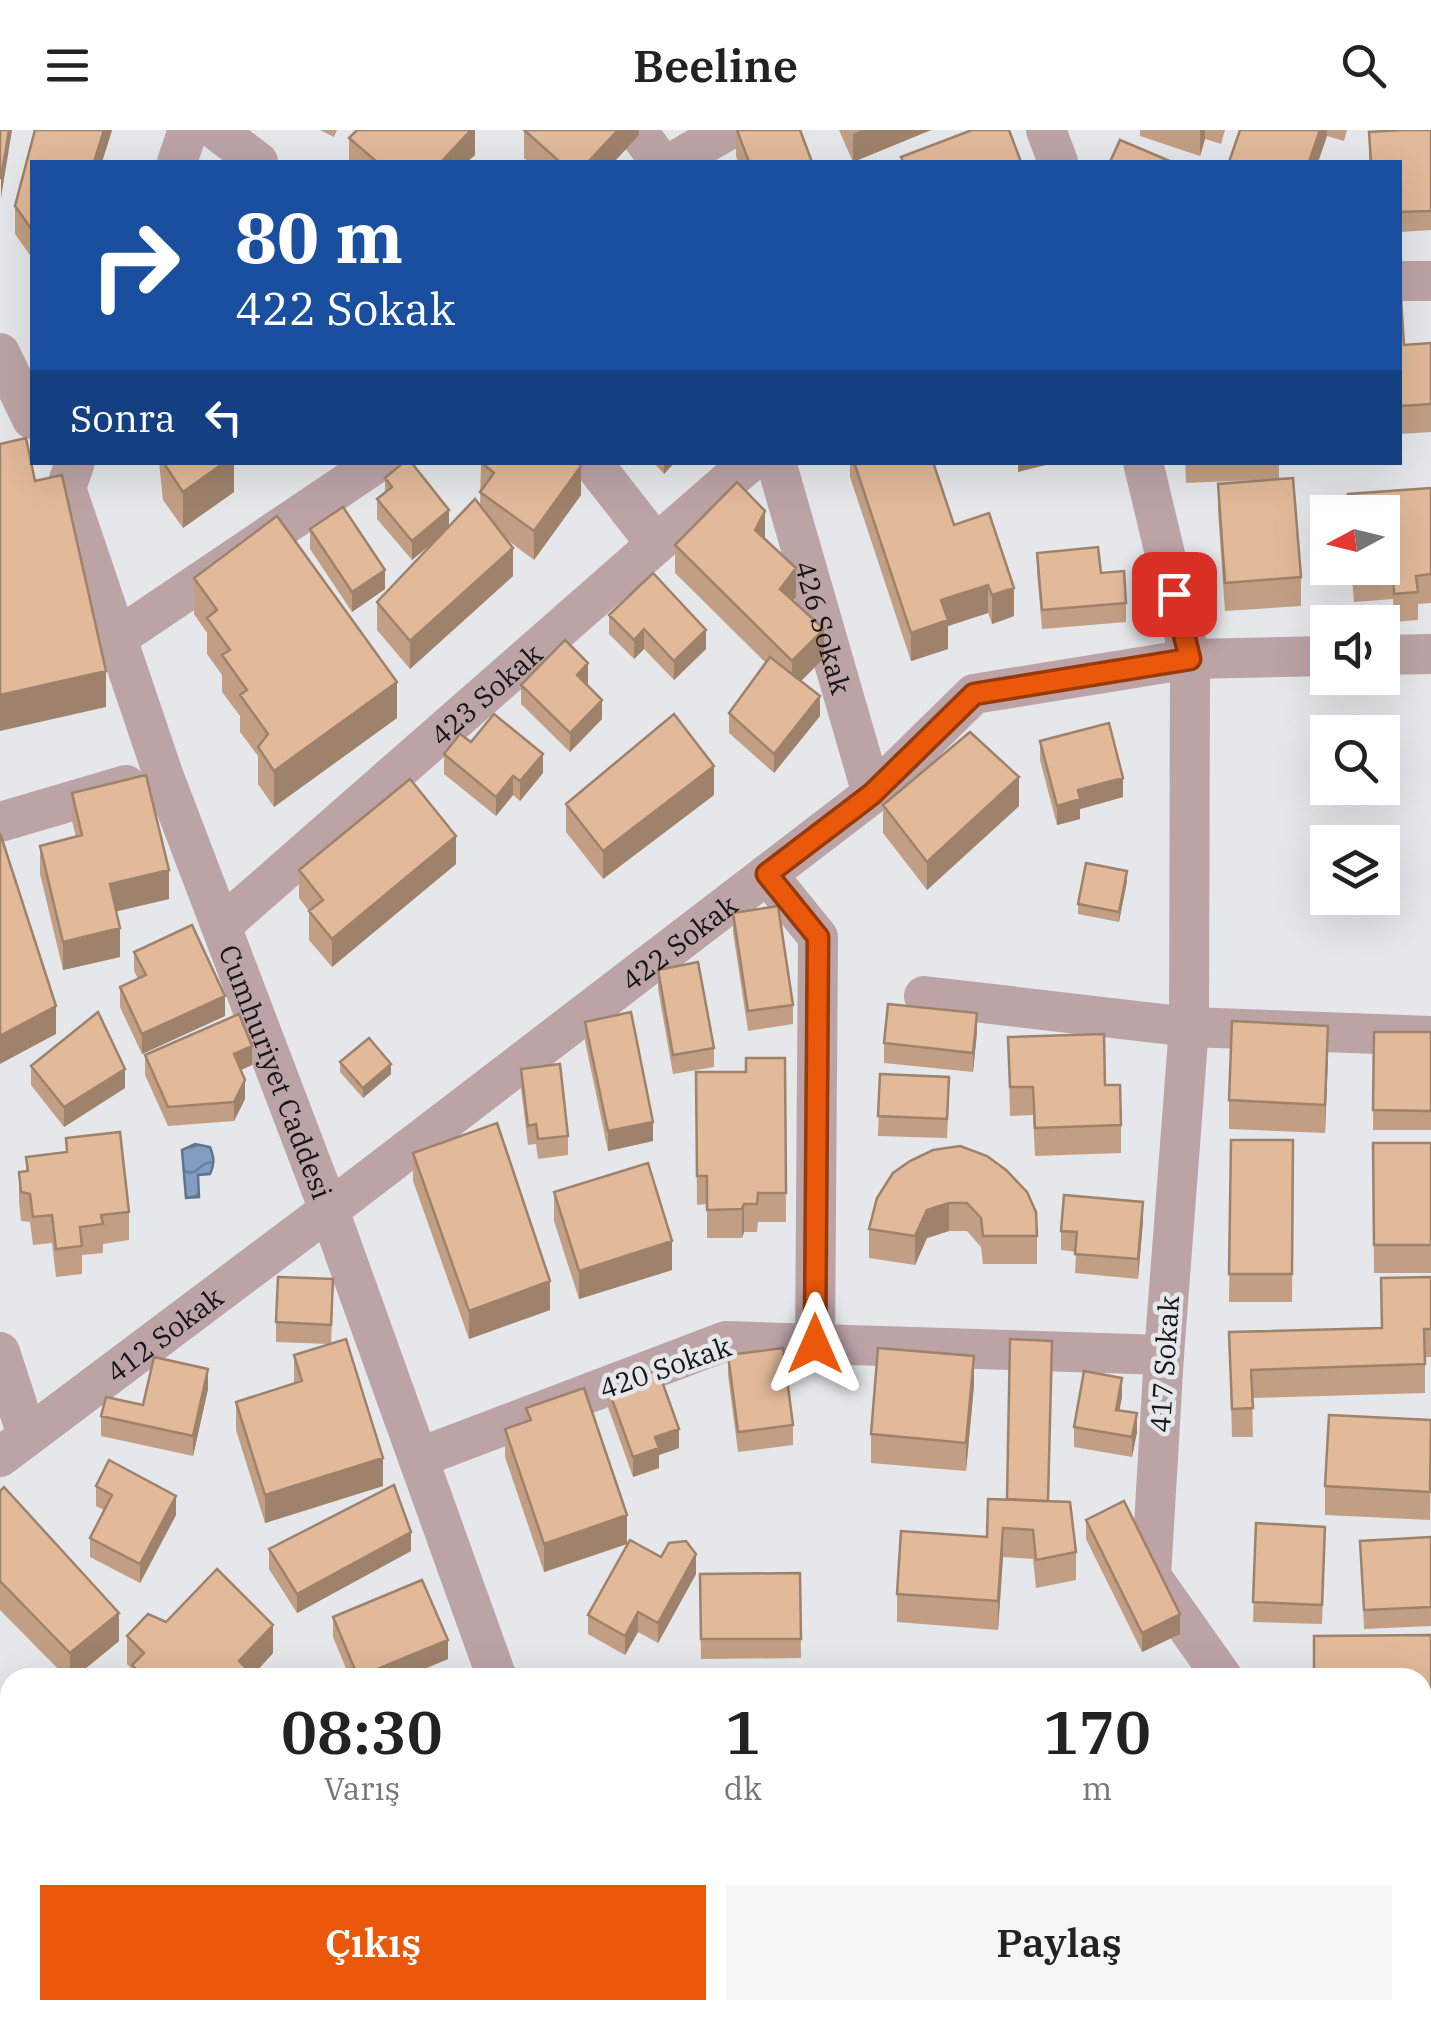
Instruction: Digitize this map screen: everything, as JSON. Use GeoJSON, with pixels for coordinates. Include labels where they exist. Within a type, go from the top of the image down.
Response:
{"type":"FeatureCollection","features":[{"type":"Feature","properties":{"kind":"street"},"geometry":{"type":"LineString","coordinates":[[178,160],[188,130]]}},
{"type":"Feature","properties":{"kind":"street"},"geometry":{"type":"LineString","coordinates":[[216,130],[255,160]]}},
{"type":"Feature","properties":{"kind":"street"},"geometry":{"type":"LineString","coordinates":[[637,130],[659,160]]}},
{"type":"Feature","properties":{"kind":"street"},"geometry":{"type":"LineString","coordinates":[[676,160],[728,130]]}},
{"type":"Feature","properties":{"kind":"street"},"geometry":{"type":"LineString","coordinates":[[1046,130],[1057,160]]}},
{"type":"Feature","properties":{"kind":"street"},"geometry":{"type":"LineString","coordinates":[[1402,281],[1431,281]]}},
{"type":"Feature","properties":{"kind":"street"},"geometry":{"type":"LineString","coordinates":[[0,353],[30,415]]}},
{"type":"Feature","properties":{"kind":"street"},"geometry":{"type":"LineString","coordinates":[[117,638],[374,465]]}},
{"type":"Feature","properties":{"kind":"street"},"geometry":{"type":"LineString","coordinates":[[594,465],[656,544]]}},
{"type":"Feature","properties":{"kind":"street","name":"423 Sokak"},"geometry":{"type":"LineString","coordinates":[[221,926],[747,465]]}},
{"type":"Feature","properties":{"kind":"street","name":"426 Sokak"},"geometry":{"type":"LineString","coordinates":[[777,465],[872,794]]}},
{"type":"Feature","properties":{"kind":"street","name":"417 Sokak"},"geometry":{"type":"LineString","coordinates":[[1145,465],[1190,659],[1189,1028],[1152,1576],[1216,1668]]}},
{"type":"Feature","properties":{"kind":"street","name":"Cumhuriyet Caddesi"},"geometry":{"type":"LineString","coordinates":[[65,471],[163,774],[329,1210],[493,1668]]}},
{"type":"Feature","properties":{"kind":"street"},"geometry":{"type":"LineString","coordinates":[[1400,655],[1431,654]]}},
{"type":"Feature","properties":{"kind":"street","name":"422 Sokak"},"geometry":{"type":"LineString","coordinates":[[329,1210],[872,794],[974,694],[1190,659],[1310,656]]}},
{"type":"Feature","properties":{"kind":"street"},"geometry":{"type":"LineString","coordinates":[[0,822],[163,774]]}},
{"type":"Feature","properties":{"kind":"street"},"geometry":{"type":"LineString","coordinates":[[767,874],[818,937],[815,1344]]}},
{"type":"Feature","properties":{"kind":"street"},"geometry":{"type":"LineString","coordinates":[[924,996],[1189,1028],[1431,1036]]}},
{"type":"Feature","properties":{"kind":"street","name":"412 Sokak"},"geometry":{"type":"LineString","coordinates":[[13,1446],[329,1210]]}},
{"type":"Feature","properties":{"kind":"street","name":"420 Sokak"},"geometry":{"type":"LineString","coordinates":[[418,1458],[726,1340],[1164,1355]]}},
{"type":"Feature","properties":{"kind":"street"},"geometry":{"type":"LineString","coordinates":[[0,1352],[13,1446]]}},
{"type":"Feature","properties":{"kind":"water"},"geometry":{"type":"Polygon","coordinates":[[[195,1144],[210,1147],[213,1163],[210,1174],[198,1175],[199,1197],[186,1198],[182,1150],[195,1144]]]}},
{"type":"Feature","properties":{"kind":"building"},"geometry":{"type":"Polygon","coordinates":[[[0,130],[9,130],[1,178],[0,178],[0,130]]]}},
{"type":"Feature","properties":{"kind":"building"},"geometry":{"type":"Polygon","coordinates":[[[35,130],[104,130],[95,160],[30,160],[30,227],[15,206],[35,130]]]}},
{"type":"Feature","properties":{"kind":"building"},"geometry":{"type":"Polygon","coordinates":[[[357,130],[471,130],[443,160],[375,160],[349,138],[357,130]]]}},
{"type":"Feature","properties":{"kind":"building"},"geometry":{"type":"Polygon","coordinates":[[[524,130],[618,130],[590,160],[558,160],[524,130]]]}},
{"type":"Feature","properties":{"kind":"building"},"geometry":{"type":"Polygon","coordinates":[[[737,130],[800,130],[811,160],[748,160],[737,130]]]}},
{"type":"Feature","properties":{"kind":"building"},"geometry":{"type":"Polygon","coordinates":[[[972,130],[1009,130],[1020,160],[902,160],[901,157],[972,130]]]}},
{"type":"Feature","properties":{"kind":"building"},"geometry":{"type":"Polygon","coordinates":[[[1240,130],[1320,130],[1310,160],[1230,160],[1240,130]]]}},
{"type":"Feature","properties":{"kind":"building"},"geometry":{"type":"Polygon","coordinates":[[[1431,130],[1431,211],[1402,212],[1402,160],[1371,160],[1369,132],[1431,130]]]}},
{"type":"Feature","properties":{"kind":"building"},"geometry":{"type":"Polygon","coordinates":[[[1120,140],[1167,160],[1111,160],[1120,140]]]}},
{"type":"Feature","properties":{"kind":"building"},"geometry":{"type":"Polygon","coordinates":[[[1402,314],[1404,345],[1431,343],[1431,404],[1402,406],[1402,314]]]}},
{"type":"Feature","properties":{"kind":"building"},"geometry":{"type":"Polygon","coordinates":[[[26,438],[35,481],[62,475],[106,671],[0,695],[0,444],[26,438]]]}},
{"type":"Feature","properties":{"kind":"building"},"geometry":{"type":"Polygon","coordinates":[[[165,465],[221,465],[183,492],[165,465]]]}},
{"type":"Feature","properties":{"kind":"building"},"geometry":{"type":"Polygon","coordinates":[[[400,465],[413,465],[449,510],[412,541],[377,499],[392,487],[385,478],[400,465]]]}},
{"type":"Feature","properties":{"kind":"building"},"geometry":{"type":"Polygon","coordinates":[[[485,465],[581,466],[534,531],[480,492],[494,473],[485,465]]]}},
{"type":"Feature","properties":{"kind":"building"},"geometry":{"type":"Polygon","coordinates":[[[855,465],[934,465],[954,525],[989,513],[1014,588],[992,595],[988,585],[941,600],[948,620],[911,633],[855,465]]]}},
{"type":"Feature","properties":{"kind":"building"},"geometry":{"type":"Polygon","coordinates":[[[1293,478],[1301,577],[1225,583],[1218,484],[1293,478]]]}},
{"type":"Feature","properties":{"kind":"building"},"geometry":{"type":"Polygon","coordinates":[[[737,482],[765,511],[755,530],[796,568],[780,589],[824,629],[792,661],[675,545],[737,482]]]}},
{"type":"Feature","properties":{"kind":"building"},"geometry":{"type":"Polygon","coordinates":[[[1431,488],[1431,574],[1416,576],[1418,592],[1394,594],[1394,585],[1400,585],[1400,495],[1348,494],[1431,488]]]}},
{"type":"Feature","properties":{"kind":"building"},"geometry":{"type":"Polygon","coordinates":[[[475,499],[513,548],[410,641],[377,602],[475,499]]]}},
{"type":"Feature","properties":{"kind":"building"},"geometry":{"type":"Polygon","coordinates":[[[343,507],[385,570],[352,592],[310,529],[343,507]]]}},
{"type":"Feature","properties":{"kind":"building"},"geometry":{"type":"Polygon","coordinates":[[[277,516],[397,682],[274,771],[258,747],[268,734],[240,695],[247,690],[222,655],[230,650],[207,618],[217,610],[194,578],[277,516]]]}},
{"type":"Feature","properties":{"kind":"building"},"geometry":{"type":"Polygon","coordinates":[[[1098,547],[1101,573],[1124,571],[1126,603],[1042,610],[1037,553],[1098,547]]]}},
{"type":"Feature","properties":{"kind":"building"},"geometry":{"type":"Polygon","coordinates":[[[653,573],[706,630],[674,661],[644,629],[634,640],[609,615],[653,573]]]}},
{"type":"Feature","properties":{"kind":"building"},"geometry":{"type":"Polygon","coordinates":[[[565,640],[588,663],[577,675],[602,700],[570,733],[521,685],[565,640]]]}},
{"type":"Feature","properties":{"kind":"building"},"geometry":{"type":"Polygon","coordinates":[[[770,657],[820,696],[774,754],[729,713],[770,657]]]}},
{"type":"Feature","properties":{"kind":"building"},"geometry":{"type":"Polygon","coordinates":[[[494,714],[543,754],[520,781],[513,776],[496,797],[444,754],[460,734],[471,742],[494,714]]]}},
{"type":"Feature","properties":{"kind":"building"},"geometry":{"type":"Polygon","coordinates":[[[674,714],[714,766],[603,851],[566,804],[674,714]]]}},
{"type":"Feature","properties":{"kind":"building"},"geometry":{"type":"Polygon","coordinates":[[[1109,723],[1123,778],[1078,790],[1080,799],[1057,806],[1040,741],[1109,723]]]}},
{"type":"Feature","properties":{"kind":"building"},"geometry":{"type":"Polygon","coordinates":[[[970,732],[1019,777],[927,862],[883,805],[970,732]]]}},
{"type":"Feature","properties":{"kind":"building"},"geometry":{"type":"Polygon","coordinates":[[[146,775],[169,870],[110,884],[120,928],[63,942],[40,846],[82,835],[72,793],[146,775]]]}},
{"type":"Feature","properties":{"kind":"building"},"geometry":{"type":"Polygon","coordinates":[[[410,779],[456,836],[332,939],[309,911],[323,900],[299,870],[410,779]]]}},
{"type":"Feature","properties":{"kind":"building"},"geometry":{"type":"Polygon","coordinates":[[[0,833],[56,1006],[0,1036],[0,833]]]}},
{"type":"Feature","properties":{"kind":"building"},"geometry":{"type":"Polygon","coordinates":[[[1086,863],[1127,871],[1119,912],[1078,904],[1086,863]]]}},
{"type":"Feature","properties":{"kind":"building"},"geometry":{"type":"Polygon","coordinates":[[[778,906],[793,1005],[748,1011],[733,913],[778,906]]]}},
{"type":"Feature","properties":{"kind":"building"},"geometry":{"type":"Polygon","coordinates":[[[192,925],[225,996],[142,1034],[120,987],[146,975],[134,952],[192,925]]]}},
{"type":"Feature","properties":{"kind":"building"},"geometry":{"type":"Polygon","coordinates":[[[698,962],[714,1048],[673,1055],[658,970],[698,962]]]}},
{"type":"Feature","properties":{"kind":"building"},"geometry":{"type":"Polygon","coordinates":[[[888,1004],[977,1013],[973,1053],[884,1043],[888,1004]]]}},
{"type":"Feature","properties":{"kind":"building"},"geometry":{"type":"Polygon","coordinates":[[[98,1012],[125,1069],[64,1107],[31,1066],[98,1012]]]}},
{"type":"Feature","properties":{"kind":"building"},"geometry":{"type":"Polygon","coordinates":[[[631,1012],[653,1122],[608,1131],[585,1022],[631,1012]]]}},
{"type":"Feature","properties":{"kind":"building"},"geometry":{"type":"Polygon","coordinates":[[[239,1014],[252,1046],[234,1054],[245,1080],[234,1102],[168,1107],[145,1055],[239,1014]]]}},
{"type":"Feature","properties":{"kind":"building"},"geometry":{"type":"Polygon","coordinates":[[[1232,1021],[1328,1026],[1325,1105],[1229,1100],[1232,1021]]]}},
{"type":"Feature","properties":{"kind":"building"},"geometry":{"type":"Polygon","coordinates":[[[1374,1032],[1431,1032],[1431,1111],[1373,1110],[1374,1032]]]}},
{"type":"Feature","properties":{"kind":"building"},"geometry":{"type":"Polygon","coordinates":[[[1104,1034],[1105,1085],[1120,1085],[1121,1125],[1035,1128],[1033,1087],[1010,1087],[1008,1037],[1104,1034]]]}},
{"type":"Feature","properties":{"kind":"building"},"geometry":{"type":"Polygon","coordinates":[[[369,1038],[391,1064],[363,1088],[340,1062],[369,1038]]]}},
{"type":"Feature","properties":{"kind":"building"},"geometry":{"type":"Polygon","coordinates":[[[746,1058],[785,1058],[786,1193],[758,1193],[757,1204],[744,1204],[742,1209],[707,1210],[707,1176],[697,1176],[696,1072],[746,1072],[746,1058]]]}},
{"type":"Feature","properties":{"kind":"building"},"geometry":{"type":"Polygon","coordinates":[[[560,1064],[568,1136],[538,1139],[536,1124],[528,1126],[521,1069],[560,1064]]]}},
{"type":"Feature","properties":{"kind":"building"},"geometry":{"type":"Polygon","coordinates":[[[880,1074],[949,1077],[947,1119],[878,1116],[880,1074]]]}},
{"type":"Feature","properties":{"kind":"building"},"geometry":{"type":"Polygon","coordinates":[[[497,1123],[550,1281],[469,1311],[413,1153],[497,1123]]]}},
{"type":"Feature","properties":{"kind":"building"},"geometry":{"type":"Polygon","coordinates":[[[120,1132],[129,1212],[101,1215],[103,1224],[80,1227],[82,1246],[56,1249],[52,1215],[33,1217],[30,1194],[21,1192],[19,1172],[28,1171],[26,1157],[67,1152],[66,1138],[120,1132]]]}},
{"type":"Feature","properties":{"kind":"building"},"geometry":{"type":"Polygon","coordinates":[[[1231,1140],[1293,1140],[1292,1274],[1229,1274],[1231,1140]]]}},
{"type":"Feature","properties":{"kind":"building"},"geometry":{"type":"Polygon","coordinates":[[[1373,1143],[1431,1143],[1431,1245],[1374,1245],[1373,1143]]]}},
{"type":"Feature","properties":{"kind":"building"},"geometry":{"type":"Polygon","coordinates":[[[960,1146],[987,1156],[1027,1192],[1036,1212],[1037,1236],[983,1236],[981,1218],[967,1203],[949,1203],[927,1210],[915,1236],[869,1229],[877,1198],[893,1173],[933,1150],[960,1146]]]}},
{"type":"Feature","properties":{"kind":"building"},"geometry":{"type":"Polygon","coordinates":[[[648,1163],[672,1241],[579,1271],[554,1192],[648,1163]]]}},
{"type":"Feature","properties":{"kind":"building"},"geometry":{"type":"Polygon","coordinates":[[[1064,1195],[1143,1202],[1138,1259],[1075,1254],[1077,1232],[1061,1231],[1064,1195]]]}},
{"type":"Feature","properties":{"kind":"building"},"geometry":{"type":"Polygon","coordinates":[[[278,1277],[333,1279],[331,1325],[276,1322],[278,1277]]]}},
{"type":"Feature","properties":{"kind":"building"},"geometry":{"type":"Polygon","coordinates":[[[1431,1277],[1431,1329],[1424,1329],[1425,1364],[1251,1370],[1253,1408],[1232,1409],[1229,1332],[1382,1328],[1381,1278],[1431,1277]]]}},
{"type":"Feature","properties":{"kind":"building"},"geometry":{"type":"Polygon","coordinates":[[[346,1339],[383,1458],[265,1495],[236,1402],[302,1381],[294,1355],[346,1339]]]}},
{"type":"Feature","properties":{"kind":"building"},"geometry":{"type":"Polygon","coordinates":[[[1010,1339],[1052,1341],[1048,1501],[1007,1499],[1010,1339]]]}},
{"type":"Feature","properties":{"kind":"building"},"geometry":{"type":"Polygon","coordinates":[[[783,1348],[793,1425],[738,1432],[728,1355],[783,1348]]]}},
{"type":"Feature","properties":{"kind":"building"},"geometry":{"type":"Polygon","coordinates":[[[878,1348],[974,1356],[966,1443],[871,1434],[878,1348]]]}},
{"type":"Feature","properties":{"kind":"building"},"geometry":{"type":"Polygon","coordinates":[[[154,1357],[208,1369],[193,1436],[101,1416],[106,1397],[143,1405],[154,1357]]]}},
{"type":"Feature","properties":{"kind":"building"},"geometry":{"type":"Polygon","coordinates":[[[658,1370],[679,1429],[655,1437],[659,1448],[633,1457],[608,1388],[658,1370]]]}},
{"type":"Feature","properties":{"kind":"building"},"geometry":{"type":"Polygon","coordinates":[[[1084,1371],[1122,1378],[1116,1410],[1137,1413],[1132,1437],[1074,1427],[1084,1371]]]}},
{"type":"Feature","properties":{"kind":"building"},"geometry":{"type":"Polygon","coordinates":[[[584,1388],[627,1515],[544,1544],[505,1429],[531,1420],[526,1408],[584,1388]]]}},
{"type":"Feature","properties":{"kind":"building"},"geometry":{"type":"Polygon","coordinates":[[[1329,1415],[1431,1420],[1430,1492],[1325,1486],[1329,1415]]]}},
{"type":"Feature","properties":{"kind":"building"},"geometry":{"type":"Polygon","coordinates":[[[109,1460],[176,1496],[140,1564],[90,1538],[112,1495],[96,1486],[109,1460]]]}},
{"type":"Feature","properties":{"kind":"building"},"geometry":{"type":"Polygon","coordinates":[[[394,1485],[411,1532],[297,1594],[269,1549],[394,1485]]]}},
{"type":"Feature","properties":{"kind":"building"},"geometry":{"type":"Polygon","coordinates":[[[4,1487],[119,1613],[70,1653],[0,1581],[0,1491],[4,1487]]]}},
{"type":"Feature","properties":{"kind":"building"},"geometry":{"type":"Polygon","coordinates":[[[988,1499],[1070,1502],[1076,1552],[1036,1560],[1033,1530],[1003,1528],[998,1601],[897,1594],[901,1531],[987,1537],[988,1499]]]}},
{"type":"Feature","properties":{"kind":"building"},"geometry":{"type":"Polygon","coordinates":[[[1124,1501],[1180,1614],[1142,1633],[1086,1520],[1124,1501]]]}},
{"type":"Feature","properties":{"kind":"building"},"geometry":{"type":"Polygon","coordinates":[[[1256,1523],[1325,1527],[1322,1605],[1253,1602],[1256,1523]]]}},
{"type":"Feature","properties":{"kind":"building"},"geometry":{"type":"Polygon","coordinates":[[[1431,1537],[1431,1607],[1364,1610],[1360,1541],[1431,1537]]]}},
{"type":"Feature","properties":{"kind":"building"},"geometry":{"type":"Polygon","coordinates":[[[630,1540],[661,1557],[669,1543],[686,1541],[696,1554],[658,1623],[638,1612],[625,1636],[588,1615],[630,1540]]]}},
{"type":"Feature","properties":{"kind":"building"},"geometry":{"type":"Polygon","coordinates":[[[217,1569],[273,1625],[239,1661],[246,1668],[135,1668],[132,1665],[144,1653],[127,1636],[148,1614],[166,1622],[217,1569]]]}},
{"type":"Feature","properties":{"kind":"building"},"geometry":{"type":"Polygon","coordinates":[[[800,1573],[801,1639],[701,1639],[700,1574],[800,1573]]]}},
{"type":"Feature","properties":{"kind":"building"},"geometry":{"type":"Polygon","coordinates":[[[422,1580],[448,1640],[380,1668],[354,1668],[333,1617],[422,1580]]]}},
{"type":"Feature","properties":{"kind":"building"},"geometry":{"type":"Polygon","coordinates":[[[1431,1635],[1431,1668],[1314,1668],[1314,1636],[1431,1635]]]}},
{"type":"Feature","properties":{"kind":"route"},"geometry":{"type":"LineString","coordinates":[[815,1344],[818,937],[767,874],[872,794],[974,694],[1190,659],[1174,594]]}}]}
